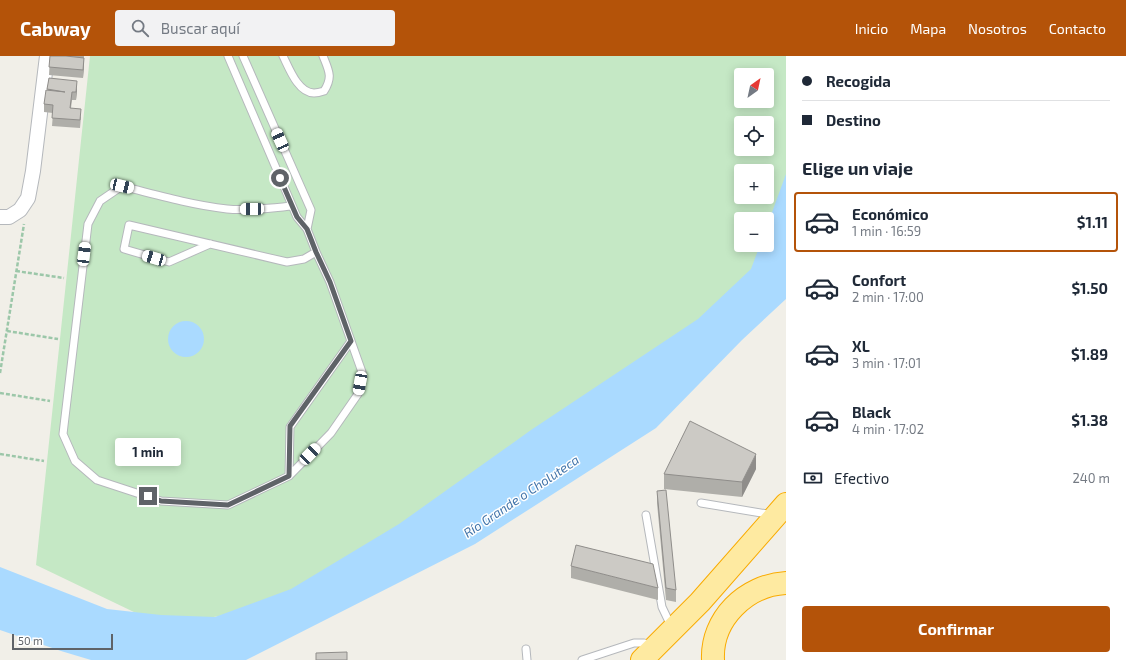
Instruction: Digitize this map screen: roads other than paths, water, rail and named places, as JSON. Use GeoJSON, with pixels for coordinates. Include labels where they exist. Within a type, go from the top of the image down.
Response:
{"type":"FeatureCollection","features":[{"type":"Feature","properties":{"kind":"highway"},"geometry":{"type":"LineString","coordinates":[[649,653],[700,602],[781,510]]}},
{"type":"Feature","properties":{"kind":"highway"},"geometry":{"type":"LineString","coordinates":[[714,660],[713,652],[719,628],[732,607],[751,592],[774,584],[786,583]]}},
{"type":"Feature","properties":{"kind":"street"},"geometry":{"type":"LineString","coordinates":[[0,217],[9,217],[20,210],[28,198],[48,56]]}},
{"type":"Feature","properties":{"kind":"lane"},"geometry":{"type":"LineString","coordinates":[[228,56],[292,206],[297,217],[307,229],[330,282],[362,372],[358,394],[331,433],[289,476],[228,505],[161,501],[97,480],[75,461],[63,434],[88,224],[100,201],[122,186],[194,204],[228,209],[264,209],[292,206]]}},
{"type":"Feature","properties":{"kind":"lane"},"geometry":{"type":"LineString","coordinates":[[243,56],[311,210],[307,229]]}},
{"type":"Feature","properties":{"kind":"lane"},"geometry":{"type":"LineString","coordinates":[[283,56],[292,76],[300,87],[313,94],[324,92],[328,85],[330,74],[323,56]]}},
{"type":"Feature","properties":{"kind":"lane"},"geometry":{"type":"LineString","coordinates":[[210,244],[169,262],[124,249],[129,225],[287,262],[304,259],[316,252]]}},
{"type":"Feature","properties":{"kind":"lane"},"geometry":{"type":"LineString","coordinates":[[289,476],[290,426],[351,341]]}},
{"type":"Feature","properties":{"kind":"lane"},"geometry":{"type":"LineString","coordinates":[[702,503],[781,510]]}},
{"type":"Feature","properties":{"kind":"lane"},"geometry":{"type":"LineString","coordinates":[[646,515],[662,607],[673,630]]}},
{"type":"Feature","properties":{"kind":"lane"},"geometry":{"type":"LineString","coordinates":[[582,660],[634,643],[644,642],[649,653]]}},
{"type":"Feature","properties":{"kind":"lane"},"geometry":{"type":"LineString","coordinates":[[526,649],[527,660]]}},
{"type":"Feature","properties":{"kind":"water","name":"Río Grande o Choluteca"},"geometry":{"type":"Polygon","coordinates":[[[786,174],[786,299],[742,340],[656,428],[475,544],[246,660],[91,660],[0,630],[0,567],[107,609],[161,615],[215,617],[291,589],[399,524],[531,430],[698,319],[751,269],[757,252],[774,252],[774,212],[772,212],[786,174]]]}},
{"type":"Feature","properties":{"kind":"water"},"geometry":{"type":"Polygon","coordinates":[[[186,321],[196,324],[201,329],[204,339],[201,349],[196,354],[186,357],[176,354],[171,349],[168,339],[171,329],[176,324],[186,321]]]}}]}
